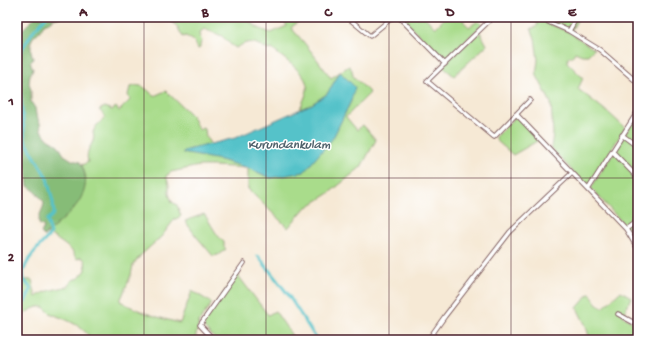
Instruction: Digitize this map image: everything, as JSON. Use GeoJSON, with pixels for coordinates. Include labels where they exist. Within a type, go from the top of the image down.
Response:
{"type":"FeatureCollection","features":[{"type":"Feature","properties":{"kind":"street"},"geometry":{"type":"LineString","coordinates":[[347,17],[370,36],[393,17]]}},
{"type":"Feature","properties":{"kind":"street"},"geometry":{"type":"LineString","coordinates":[[399,17],[444,64]]}},
{"type":"Feature","properties":{"kind":"street"},"geometry":{"type":"LineString","coordinates":[[493,17],[427,81],[494,137],[530,100]]}},
{"type":"Feature","properties":{"kind":"street"},"geometry":{"type":"LineString","coordinates":[[536,17],[569,31],[600,50],[638,83]]}},
{"type":"Feature","properties":{"kind":"street"},"geometry":{"type":"LineString","coordinates":[[569,31],[578,17]]}},
{"type":"Feature","properties":{"kind":"street"},"geometry":{"type":"LineString","coordinates":[[589,188],[638,111]]}},
{"type":"Feature","properties":{"kind":"street"},"geometry":{"type":"LineString","coordinates":[[516,114],[626,228],[638,249]]}},
{"type":"Feature","properties":{"kind":"street"},"geometry":{"type":"LineString","coordinates":[[634,117],[638,120]]}},
{"type":"Feature","properties":{"kind":"street"},"geometry":{"type":"LineString","coordinates":[[622,135],[638,148]]}},
{"type":"Feature","properties":{"kind":"street"},"geometry":{"type":"LineString","coordinates":[[612,151],[638,178]]}},
{"type":"Feature","properties":{"kind":"street"},"geometry":{"type":"LineString","coordinates":[[634,174],[638,169]]}},
{"type":"Feature","properties":{"kind":"street"},"geometry":{"type":"LineString","coordinates":[[428,340],[510,232],[572,173]]}},
{"type":"Feature","properties":{"kind":"street"},"geometry":{"type":"LineString","coordinates":[[626,228],[633,224],[638,214]]}},
{"type":"Feature","properties":{"kind":"street"},"geometry":{"type":"LineString","coordinates":[[214,340],[200,325],[244,263]]}},
{"type":"Feature","properties":{"kind":"street"},"geometry":{"type":"LineString","coordinates":[[618,314],[638,325]]}},
{"type":"Feature","properties":{"kind":"green space"},"geometry":{"type":"Polygon","coordinates":[[[35,17],[60,17],[44,24],[41,30],[32,39],[31,51],[34,59],[30,62],[33,69],[30,75],[29,83],[31,90],[31,102],[35,108],[41,130],[48,139],[58,145],[64,155],[72,160],[80,162],[85,174],[85,185],[77,204],[70,213],[44,236],[41,233],[44,227],[39,224],[39,220],[44,202],[35,191],[28,186],[26,168],[17,160],[17,35],[35,17]]]}},
{"type":"Feature","properties":{"kind":"green space"},"geometry":{"type":"Polygon","coordinates":[[[175,17],[243,17],[260,29],[271,33],[287,26],[282,17],[303,17],[291,28],[307,46],[331,78],[349,66],[352,70],[353,76],[370,93],[346,117],[357,130],[363,125],[376,140],[361,167],[328,194],[304,209],[288,228],[248,189],[248,168],[271,178],[343,117],[351,101],[340,73],[327,94],[312,104],[299,110],[305,97],[307,84],[300,72],[272,49],[268,50],[252,43],[245,43],[236,48],[222,36],[204,29],[199,33],[202,40],[200,48],[198,49],[194,41],[186,36],[183,37],[175,24],[171,21],[175,17]]]}},
{"type":"Feature","properties":{"kind":"green space"},"geometry":{"type":"Polygon","coordinates":[[[401,17],[425,17],[435,28],[446,17],[467,17],[463,21],[469,27],[478,21],[482,25],[445,60],[401,17]]]}},
{"type":"Feature","properties":{"kind":"green space"},"geometry":{"type":"Polygon","coordinates":[[[532,17],[569,32],[594,49],[588,55],[582,55],[575,52],[572,57],[569,56],[567,62],[583,78],[578,89],[625,128],[588,186],[551,148],[553,133],[551,103],[536,74],[538,60],[535,38],[531,28],[538,25],[532,17]]]}},
{"type":"Feature","properties":{"kind":"green space"},"geometry":{"type":"Polygon","coordinates":[[[539,17],[579,17],[571,31],[539,17]]]}},
{"type":"Feature","properties":{"kind":"green space"},"geometry":{"type":"Polygon","coordinates":[[[480,32],[487,45],[454,76],[442,66],[480,32]]]}},
{"type":"Feature","properties":{"kind":"green space"},"geometry":{"type":"Polygon","coordinates":[[[140,86],[154,96],[166,91],[192,116],[200,130],[202,128],[205,129],[206,137],[211,145],[187,150],[248,168],[199,166],[171,172],[166,176],[172,202],[177,205],[181,216],[174,220],[161,237],[141,255],[133,265],[131,275],[120,301],[149,314],[180,323],[192,291],[212,303],[199,322],[195,340],[91,340],[88,335],[78,326],[50,313],[43,307],[36,308],[28,312],[21,317],[17,323],[17,280],[32,280],[36,297],[47,291],[69,286],[72,280],[79,278],[86,270],[85,260],[81,257],[77,259],[71,249],[50,235],[48,234],[44,236],[66,216],[86,178],[82,165],[88,162],[88,152],[93,140],[93,132],[96,126],[106,117],[99,110],[105,107],[112,110],[116,107],[119,111],[130,100],[128,95],[130,87],[140,86]]]}},
{"type":"Feature","properties":{"kind":"green space"},"geometry":{"type":"Polygon","coordinates":[[[638,113],[638,217],[628,229],[591,188],[638,113]]]}},
{"type":"Feature","properties":{"kind":"green space"},"geometry":{"type":"Polygon","coordinates":[[[517,117],[539,140],[513,155],[496,140],[496,137],[514,118],[517,117]]]}},
{"type":"Feature","properties":{"kind":"green space"},"geometry":{"type":"Polygon","coordinates":[[[204,214],[218,236],[224,242],[224,247],[226,249],[218,255],[213,256],[185,221],[204,214]]]}},
{"type":"Feature","properties":{"kind":"green space"},"geometry":{"type":"Polygon","coordinates":[[[237,274],[268,315],[275,311],[295,340],[216,340],[201,325],[237,274]]]}},
{"type":"Feature","properties":{"kind":"green space"},"geometry":{"type":"Polygon","coordinates":[[[621,291],[631,297],[623,316],[638,326],[638,340],[590,340],[586,326],[577,308],[590,293],[596,303],[603,308],[621,291]]]}},
{"type":"Feature","properties":{"kind":"water","name":"Kurundankulam"},"geometry":{"type":"Polygon","coordinates":[[[340,72],[355,87],[351,101],[333,138],[304,172],[271,178],[248,168],[220,160],[182,153],[187,150],[235,138],[312,104],[327,94],[340,72]]]}},
{"type":"Feature","properties":{"kind":"waterway"},"geometry":{"type":"LineString","coordinates":[[17,57],[34,30],[46,17]]}},
{"type":"Feature","properties":{"kind":"waterway"},"geometry":{"type":"LineString","coordinates":[[17,62],[25,140],[47,178],[53,202],[54,214],[47,220],[51,234],[29,259],[22,277],[31,289],[25,302],[17,301]]}},
{"type":"Feature","properties":{"kind":"waterway"},"geometry":{"type":"LineString","coordinates":[[258,256],[287,293],[317,340]]}}]}
